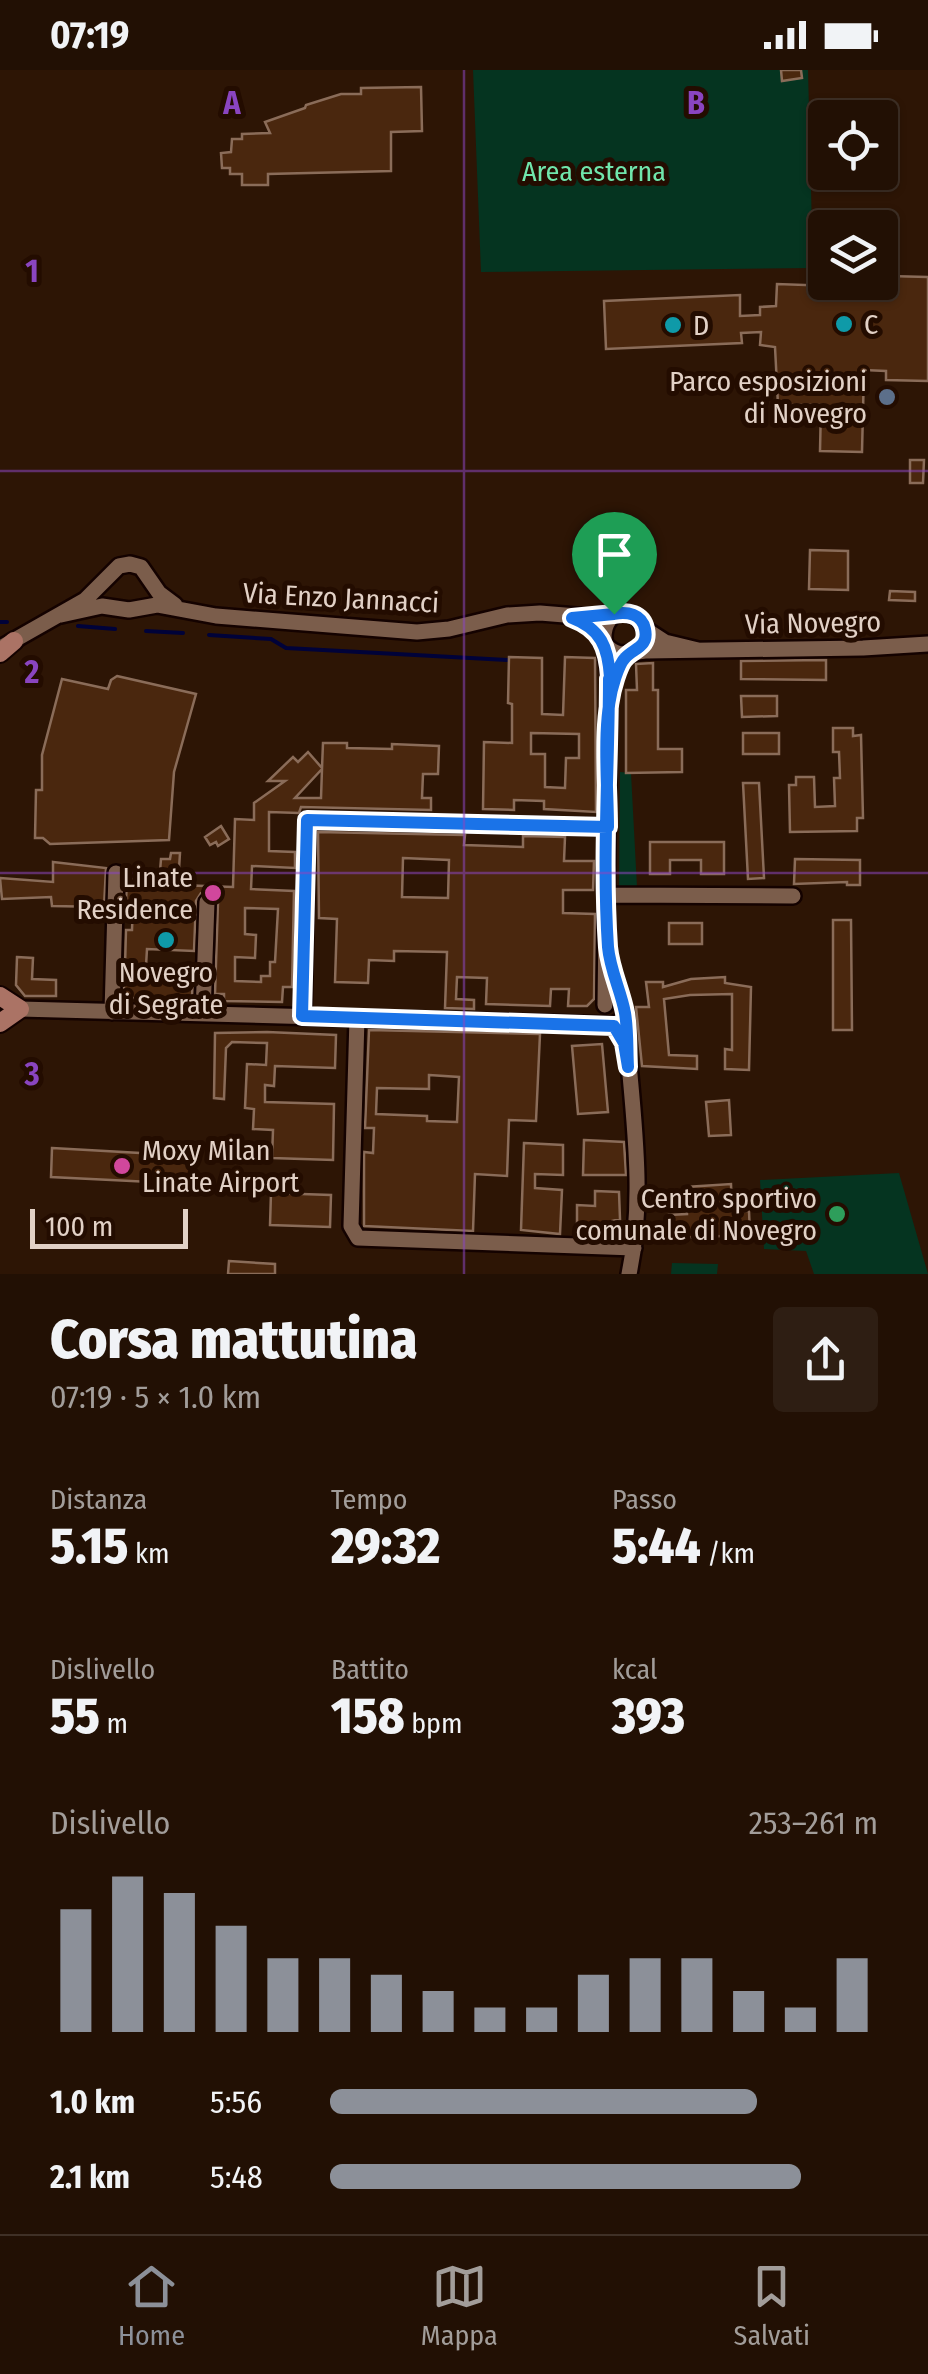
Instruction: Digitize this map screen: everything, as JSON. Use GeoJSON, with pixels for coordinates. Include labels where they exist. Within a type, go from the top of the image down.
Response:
{"type":"FeatureCollection","features":[{"type":"Feature","properties":{"kind":"main road"},"geometry":{"type":"LineString","coordinates":[[0,996],[20,1009],[0,1024]]}},
{"type":"Feature","properties":{"kind":"street","name":"Via Enzo Jannacci"},"geometry":{"type":"LineString","coordinates":[[3,646],[61,616],[90,596],[116,568],[130,564],[141,567],[162,596],[183,610]]}},
{"type":"Feature","properties":{"kind":"street"},"geometry":{"type":"LineString","coordinates":[[106,581],[108,596],[116,606]]}},
{"type":"Feature","properties":{"kind":"street"},"geometry":{"type":"LineString","coordinates":[[142,606],[150,597],[152,582]]}},
{"type":"Feature","properties":{"kind":"street","name":"Via Enzo Jannacci"},"geometry":{"type":"LineString","coordinates":[[61,616],[89,608],[116,606],[128,610],[142,606],[417,632],[449,630],[514,614],[572,618],[614,614]]}},
{"type":"Feature","properties":{"kind":"street"},"geometry":{"type":"LineString","coordinates":[[614,614],[605,623],[604,642],[609,703],[608,948],[602,1018],[618,1018]]}},
{"type":"Feature","properties":{"kind":"street","name":"Via Novegro"},"geometry":{"type":"LineString","coordinates":[[614,614],[634,614],[645,629],[669,644],[698,650]]}},
{"type":"Feature","properties":{"kind":"street","name":"Via Novegro"},"geometry":{"type":"LineString","coordinates":[[572,618],[592,628],[616,653],[928,644]]}},
{"type":"Feature","properties":{"kind":"street"},"geometry":{"type":"LineString","coordinates":[[609,703],[617,673],[644,642],[645,629]]}},
{"type":"Feature","properties":{"kind":"street"},"geometry":{"type":"LineString","coordinates":[[302,1016],[307,820],[608,827]]}},
{"type":"Feature","properties":{"kind":"street"},"geometry":{"type":"LineString","coordinates":[[112,1012],[116,872]]}},
{"type":"Feature","properties":{"kind":"street"},"geometry":{"type":"LineString","coordinates":[[608,895],[792,896]]}},
{"type":"Feature","properties":{"kind":"street"},"geometry":{"type":"LineString","coordinates":[[203,1013],[207,902]]}},
{"type":"Feature","properties":{"kind":"street"},"geometry":{"type":"LineString","coordinates":[[608,948],[628,1067],[634,1150],[634,1248],[629,1274]]}},
{"type":"Feature","properties":{"kind":"street"},"geometry":{"type":"LineString","coordinates":[[574,1025],[604,1007]]}},
{"type":"Feature","properties":{"kind":"street"},"geometry":{"type":"LineString","coordinates":[[20,1009],[574,1025],[618,1018]]}},
{"type":"Feature","properties":{"kind":"street"},"geometry":{"type":"LineString","coordinates":[[357,1018],[351,1226],[358,1238],[634,1248]]}},
{"type":"Feature","properties":{"kind":"green space","name":"Area esterna"},"geometry":{"type":"Polygon","coordinates":[[[473,70],[808,70],[808,190],[812,210],[808,210],[808,268],[481,272],[473,70]]]}},
{"type":"Feature","properties":{"kind":"green space"},"geometry":{"type":"Polygon","coordinates":[[[620,772],[631,773],[637,887],[619,886],[620,772]]]}},
{"type":"Feature","properties":{"kind":"green space","name":"Centro sportivo comunale di Novegro"},"geometry":{"type":"Polygon","coordinates":[[[899,1173],[928,1274],[814,1274],[806,1251],[764,1249],[760,1180],[899,1173]]]}},
{"type":"Feature","properties":{"kind":"green space"},"geometry":{"type":"Polygon","coordinates":[[[672,1263],[718,1264],[717,1274],[671,1274],[672,1263]]]}},
{"type":"Feature","properties":{"kind":"building"},"geometry":{"type":"Polygon","coordinates":[[[781,70],[801,70],[802,78],[782,81],[781,70]]]}},
{"type":"Feature","properties":{"kind":"building"},"geometry":{"type":"Polygon","coordinates":[[[421,87],[422,131],[391,132],[391,171],[268,174],[268,185],[242,185],[242,174],[230,174],[230,168],[222,168],[221,153],[231,152],[232,139],[242,139],[242,134],[270,133],[265,122],[306,105],[341,94],[361,94],[361,88],[421,87]]]}},
{"type":"Feature","properties":{"kind":"building"},"geometry":{"type":"Polygon","coordinates":[[[898,276],[928,277],[928,381],[886,380],[886,371],[864,370],[862,452],[820,451],[821,405],[778,405],[775,347],[760,345],[761,332],[741,333],[742,343],[606,349],[604,301],[740,295],[740,316],[760,315],[760,307],[776,306],[777,284],[808,285],[808,300],[898,300],[898,276]]]}},
{"type":"Feature","properties":{"kind":"building"},"geometry":{"type":"Polygon","coordinates":[[[910,460],[924,460],[923,483],[910,483],[910,460]]]}},
{"type":"Feature","properties":{"kind":"building"},"geometry":{"type":"Polygon","coordinates":[[[810,550],[848,551],[848,590],[809,589],[810,550]]]}},
{"type":"Feature","properties":{"kind":"building"},"geometry":{"type":"Polygon","coordinates":[[[890,591],[915,592],[915,601],[889,600],[890,591]]]}},
{"type":"Feature","properties":{"kind":"building"},"geometry":{"type":"Polygon","coordinates":[[[509,657],[542,658],[542,714],[563,715],[565,657],[595,658],[596,812],[544,809],[544,801],[514,800],[514,810],[483,809],[484,742],[512,743],[512,704],[508,703],[509,657]],[[531,733],[531,754],[545,754],[545,787],[565,788],[566,758],[579,758],[579,734],[531,733]]]}},
{"type":"Feature","properties":{"kind":"building"},"geometry":{"type":"Polygon","coordinates":[[[826,660],[826,680],[741,679],[741,661],[826,660]]]}},
{"type":"Feature","properties":{"kind":"building"},"geometry":{"type":"Polygon","coordinates":[[[653,663],[653,690],[658,690],[658,749],[682,749],[682,772],[626,773],[626,690],[637,690],[636,664],[653,663]]]}},
{"type":"Feature","properties":{"kind":"building"},"geometry":{"type":"Polygon","coordinates":[[[117,676],[196,694],[174,772],[169,840],[50,844],[35,838],[36,790],[42,790],[42,755],[62,679],[108,689],[117,676]]]}},
{"type":"Feature","properties":{"kind":"building"},"geometry":{"type":"Polygon","coordinates":[[[741,696],[777,696],[777,716],[742,717],[741,696]]]}},
{"type":"Feature","properties":{"kind":"building"},"geometry":{"type":"Polygon","coordinates":[[[833,728],[853,728],[853,736],[861,735],[863,818],[857,818],[857,831],[790,832],[789,785],[796,785],[796,777],[814,777],[815,807],[835,806],[834,778],[840,778],[839,752],[833,752],[833,728]]]}},
{"type":"Feature","properties":{"kind":"building"},"geometry":{"type":"Polygon","coordinates":[[[743,733],[779,733],[779,754],[743,754],[743,733]]]}},
{"type":"Feature","properties":{"kind":"building"},"geometry":{"type":"Polygon","coordinates":[[[323,743],[347,743],[347,748],[392,749],[392,744],[439,746],[438,774],[423,774],[422,798],[431,798],[431,810],[301,807],[299,813],[269,812],[269,851],[295,852],[295,868],[252,866],[251,889],[294,891],[292,987],[283,987],[282,1002],[224,1001],[224,994],[215,994],[218,902],[208,891],[196,901],[194,951],[147,949],[146,966],[125,966],[126,930],[132,930],[133,902],[126,901],[127,879],[140,879],[139,884],[159,884],[161,859],[180,853],[178,885],[233,887],[235,819],[254,820],[254,803],[285,781],[268,781],[293,757],[298,762],[308,752],[322,768],[323,743]],[[322,769],[295,798],[321,798],[322,769]],[[245,908],[245,934],[256,935],[255,958],[235,957],[235,981],[261,982],[261,976],[270,976],[270,962],[275,962],[278,909],[245,908]]]}},
{"type":"Feature","properties":{"kind":"building"},"geometry":{"type":"Polygon","coordinates":[[[743,783],[759,783],[764,878],[748,879],[743,783]]]}},
{"type":"Feature","properties":{"kind":"building"},"geometry":{"type":"Polygon","coordinates":[[[221,826],[229,839],[218,846],[216,842],[210,845],[205,837],[221,826]]]}},
{"type":"Feature","properties":{"kind":"building"},"geometry":{"type":"Polygon","coordinates":[[[318,832],[465,835],[464,845],[523,847],[523,836],[565,837],[564,861],[594,861],[593,890],[563,890],[563,913],[595,914],[594,999],[587,1006],[568,1006],[569,989],[551,989],[550,1006],[486,1004],[487,978],[457,977],[456,999],[474,1000],[474,1009],[445,1008],[447,952],[394,951],[394,961],[369,960],[368,983],[335,982],[337,919],[319,918],[318,832]],[[403,858],[402,897],[448,898],[449,860],[403,858]]]}},
{"type":"Feature","properties":{"kind":"building"},"geometry":{"type":"Polygon","coordinates":[[[650,842],[724,842],[724,874],[701,874],[701,860],[670,860],[670,874],[650,874],[650,842]]]}},
{"type":"Feature","properties":{"kind":"building"},"geometry":{"type":"Polygon","coordinates":[[[795,859],[860,860],[860,885],[794,884],[795,859]]]}},
{"type":"Feature","properties":{"kind":"building"},"geometry":{"type":"Polygon","coordinates":[[[53,862],[106,868],[104,907],[52,906],[51,897],[2,899],[0,878],[53,882],[53,862]]]}},
{"type":"Feature","properties":{"kind":"building"},"geometry":{"type":"Polygon","coordinates":[[[833,920],[851,920],[852,1030],[833,1030],[833,920]]]}},
{"type":"Feature","properties":{"kind":"building"},"geometry":{"type":"Polygon","coordinates":[[[669,923],[702,923],[702,944],[669,944],[669,923]]]}},
{"type":"Feature","properties":{"kind":"building"},"geometry":{"type":"Polygon","coordinates":[[[17,957],[33,958],[32,979],[56,980],[56,996],[25,996],[16,985],[17,957]]]}},
{"type":"Feature","properties":{"kind":"building"},"geometry":{"type":"Polygon","coordinates":[[[182,972],[193,973],[192,998],[124,998],[124,981],[181,982],[182,972]]]}},
{"type":"Feature","properties":{"kind":"building"},"geometry":{"type":"Polygon","coordinates":[[[725,977],[725,983],[751,987],[749,1070],[725,1069],[725,1049],[732,1050],[732,994],[664,999],[669,1055],[697,1056],[697,1069],[642,1066],[636,1007],[649,1007],[646,982],[663,982],[663,987],[691,979],[725,977]]]}},
{"type":"Feature","properties":{"kind":"building"},"geometry":{"type":"Polygon","coordinates":[[[369,1030],[540,1034],[536,1121],[509,1120],[507,1176],[475,1174],[473,1231],[364,1226],[364,1152],[373,1153],[374,1128],[365,1128],[369,1030]],[[429,1075],[429,1089],[377,1088],[376,1114],[427,1116],[427,1121],[457,1122],[459,1077],[429,1075]]]}},
{"type":"Feature","properties":{"kind":"building"},"geometry":{"type":"Polygon","coordinates":[[[215,1033],[336,1035],[335,1068],[275,1066],[274,1086],[265,1085],[265,1102],[334,1104],[333,1160],[272,1158],[273,1130],[253,1129],[254,1109],[245,1108],[247,1064],[266,1065],[267,1043],[232,1042],[226,1048],[224,1099],[214,1098],[215,1033]]]}},
{"type":"Feature","properties":{"kind":"building"},"geometry":{"type":"Polygon","coordinates":[[[602,1044],[608,1112],[578,1114],[572,1046],[602,1044]]]}},
{"type":"Feature","properties":{"kind":"building"},"geometry":{"type":"Polygon","coordinates":[[[729,1100],[731,1135],[709,1136],[706,1102],[729,1100]]]}},
{"type":"Feature","properties":{"kind":"building"},"geometry":{"type":"Polygon","coordinates":[[[584,1140],[624,1142],[626,1175],[583,1175],[584,1140]]]}},
{"type":"Feature","properties":{"kind":"building"},"geometry":{"type":"Polygon","coordinates":[[[524,1143],[563,1145],[563,1175],[535,1174],[535,1188],[562,1190],[560,1234],[521,1230],[524,1143]]]}},
{"type":"Feature","properties":{"kind":"building","name":"Moxy Milan Linate Airport"},"geometry":{"type":"Polygon","coordinates":[[[52,1148],[193,1156],[191,1184],[51,1177],[52,1148]]]}},
{"type":"Feature","properties":{"kind":"building"},"geometry":{"type":"Polygon","coordinates":[[[731,1184],[732,1211],[749,1211],[750,1235],[671,1238],[669,1215],[687,1214],[686,1187],[731,1184]]]}},
{"type":"Feature","properties":{"kind":"building"},"geometry":{"type":"Polygon","coordinates":[[[595,1191],[619,1192],[620,1219],[612,1221],[611,1230],[577,1231],[577,1205],[595,1206],[595,1191]]]}},
{"type":"Feature","properties":{"kind":"building"},"geometry":{"type":"Polygon","coordinates":[[[271,1193],[331,1195],[330,1227],[270,1225],[271,1193]]]}},
{"type":"Feature","properties":{"kind":"building"},"geometry":{"type":"Polygon","coordinates":[[[229,1261],[275,1264],[275,1274],[228,1274],[229,1261]]]}},
{"type":"Feature","properties":{"kind":"waterway"},"geometry":{"type":"LineString","coordinates":[[0,622],[7,622]]}},
{"type":"Feature","properties":{"kind":"waterway"},"geometry":{"type":"LineString","coordinates":[[78,626],[115,629]]}},
{"type":"Feature","properties":{"kind":"waterway"},"geometry":{"type":"LineString","coordinates":[[146,631],[183,633]]}},
{"type":"Feature","properties":{"kind":"waterway"},"geometry":{"type":"LineString","coordinates":[[209,635],[271,639],[286,648],[507,660]]}},
{"type":"Feature","properties":{"kind":"place","name":"C"},"geometry":{"type":"Point","coordinates":[844,324]}},
{"type":"Feature","properties":{"kind":"place","name":"D"},"geometry":{"type":"Point","coordinates":[673,325]}},
{"type":"Feature","properties":{"kind":"place","name":"Parco esposizioni di Novegro"},"geometry":{"type":"Point","coordinates":[887,397]}},
{"type":"Feature","properties":{"kind":"place","name":"Linate Residence"},"geometry":{"type":"Point","coordinates":[213,893]}},
{"type":"Feature","properties":{"kind":"place","name":"Novegro di Segrate"},"geometry":{"type":"Point","coordinates":[166,940]}},
{"type":"Feature","properties":{"kind":"place","name":"Moxy Milan Linate Airport"},"geometry":{"type":"Point","coordinates":[122,1166]}},
{"type":"Feature","properties":{"kind":"place","name":"Centro sportivo comunale di Novegro"},"geometry":{"type":"Point","coordinates":[837,1214]}},
{"type":"Feature","properties":{"kind":"route"},"geometry":{"type":"LineString","coordinates":[[614,614],[572,618],[598,633],[608,654],[610,677],[609,679],[608,782],[608,895],[608,948],[625,1012],[628,1067],[624,1043],[614,1026],[302,1016],[307,820],[608,827],[608,782],[609,703],[620,666],[628,654],[642,646],[646,634],[636,616],[614,614]]}}]}
